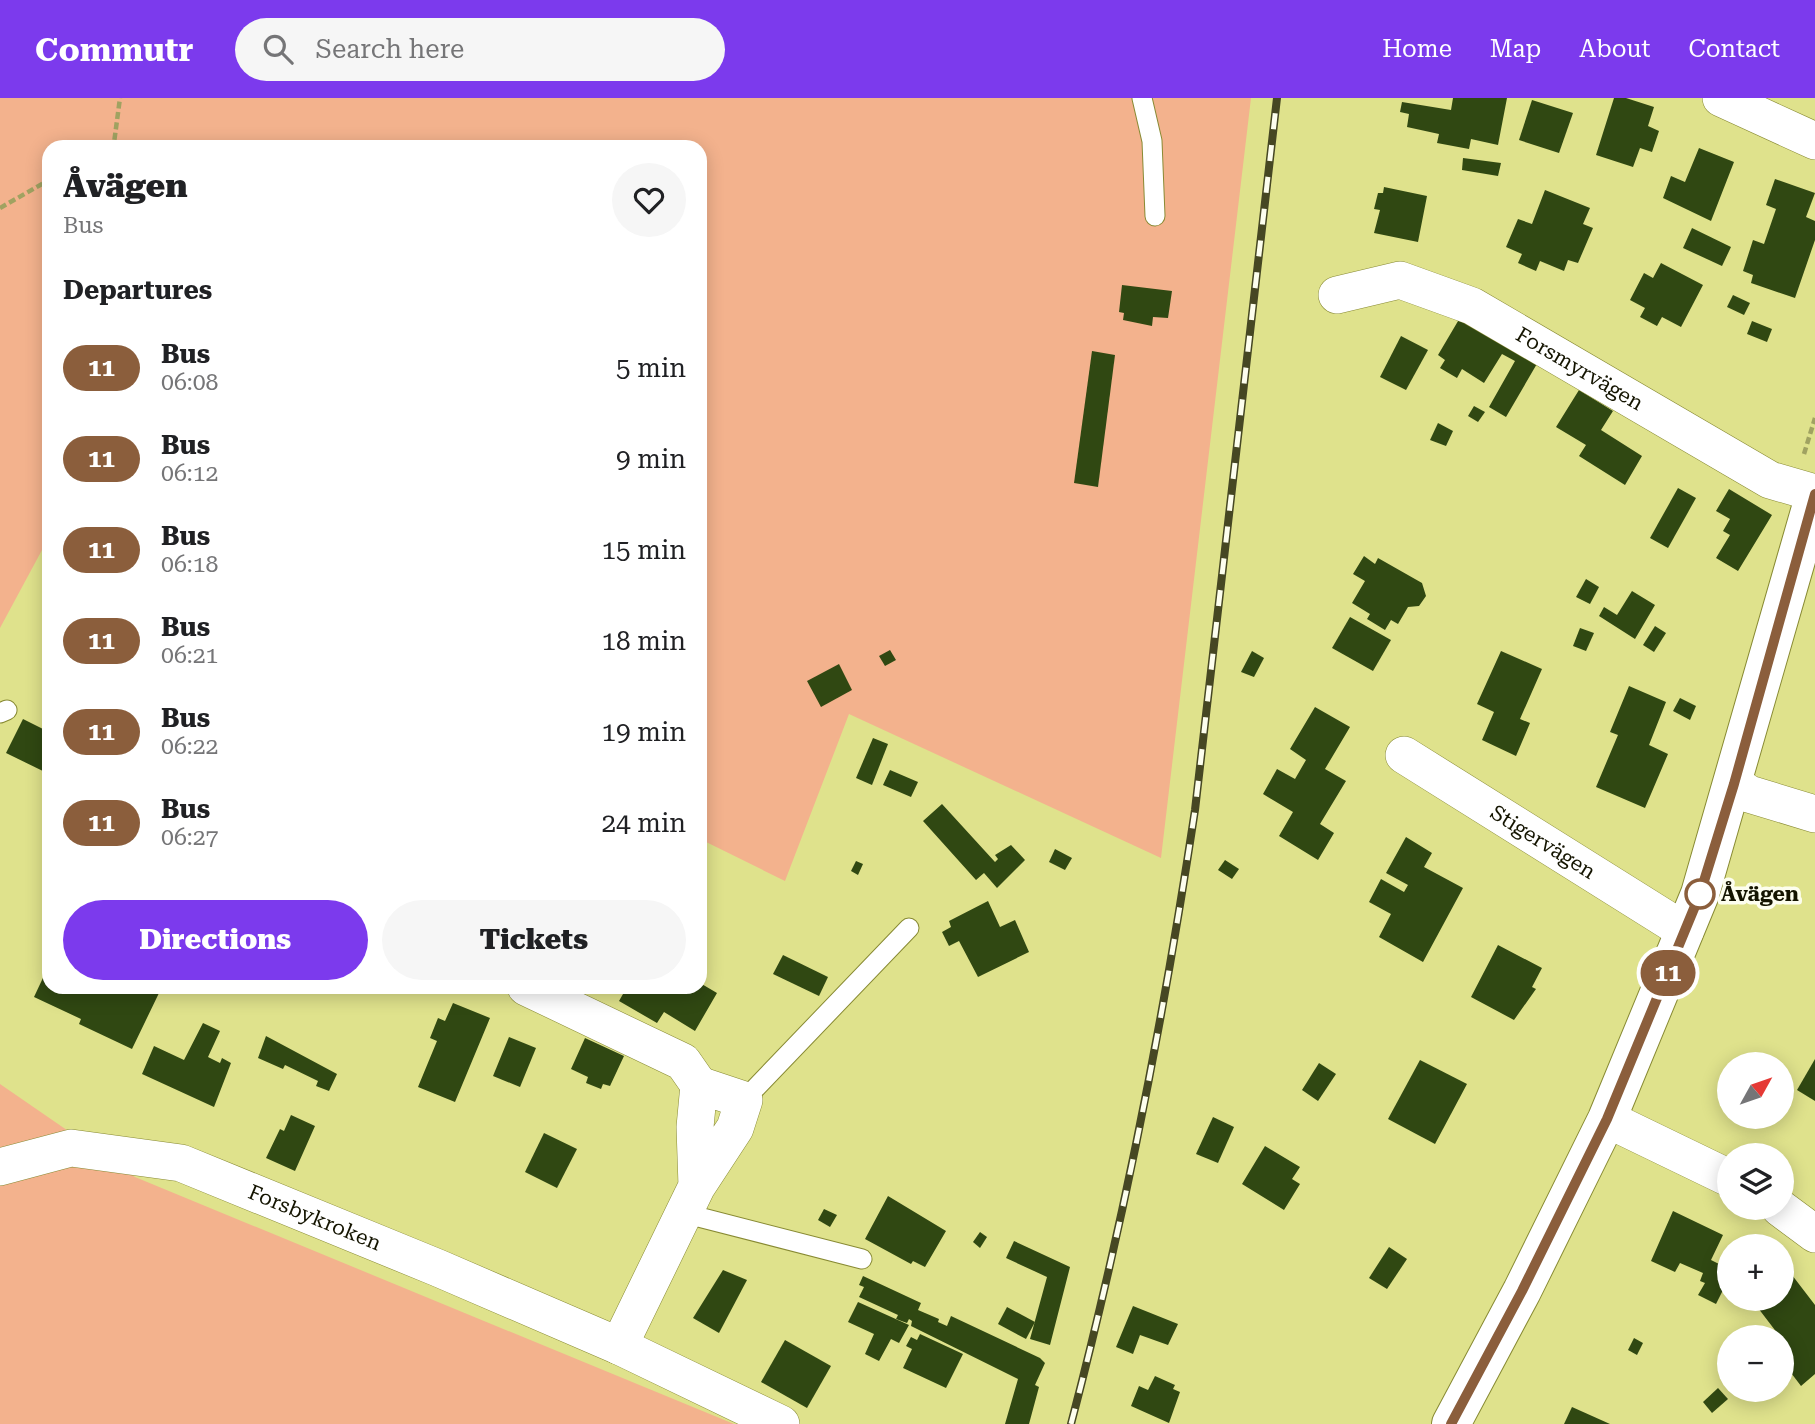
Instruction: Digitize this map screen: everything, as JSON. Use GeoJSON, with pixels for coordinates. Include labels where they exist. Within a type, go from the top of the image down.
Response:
{"type":"FeatureCollection","features":[{"type":"Feature","properties":{"kind":"street"},"geometry":{"type":"LineString","coordinates":[[1721,98],[1815,141]]}},
{"type":"Feature","properties":{"kind":"street","name":"Forsmyrvägen"},"geometry":{"type":"LineString","coordinates":[[1337,295],[1400,280],[1472,306],[1770,480],[1815,493]]}},
{"type":"Feature","properties":{"kind":"street"},"geometry":{"type":"LineString","coordinates":[[1451,1424],[1522,1291],[1607,1119],[1700,894],[1734,784],[1815,493]]}},
{"type":"Feature","properties":{"kind":"street","name":"Stigervägen"},"geometry":{"type":"LineString","coordinates":[[1404,755],[1685,931]]}},
{"type":"Feature","properties":{"kind":"street"},"geometry":{"type":"LineString","coordinates":[[1734,784],[1749,794],[1815,814]]}},
{"type":"Feature","properties":{"kind":"street"},"geometry":{"type":"LineString","coordinates":[[541,994],[683,1062],[699,1085],[744,1100],[736,1128],[690,1199],[619,1346]]}},
{"type":"Feature","properties":{"kind":"street"},"geometry":{"type":"LineString","coordinates":[[690,1199],[699,1085]]}},
{"type":"Feature","properties":{"kind":"street"},"geometry":{"type":"LineString","coordinates":[[1607,1119],[1717,1172]]}},
{"type":"Feature","properties":{"kind":"street","name":"Forsbykroken"},"geometry":{"type":"LineString","coordinates":[[0,1167],[71,1148],[181,1163],[438,1268],[619,1346],[781,1424]]}},
{"type":"Feature","properties":{"kind":"street"},"geometry":{"type":"LineString","coordinates":[[1794,1218],[1815,1234]]}},
{"type":"Feature","properties":{"kind":"lane"},"geometry":{"type":"LineString","coordinates":[[1143,98],[1153,141],[1155,216]]}},
{"type":"Feature","properties":{"kind":"lane"},"geometry":{"type":"LineString","coordinates":[[744,1100],[909,928]]}},
{"type":"Feature","properties":{"kind":"lane"},"geometry":{"type":"LineString","coordinates":[[690,1199],[862,1259]]}},
{"type":"Feature","properties":{"kind":"path"},"geometry":{"type":"LineString","coordinates":[[114,140],[120,98]]}},
{"type":"Feature","properties":{"kind":"path"},"geometry":{"type":"LineString","coordinates":[[0,208],[42,184]]}},
{"type":"Feature","properties":{"kind":"shaded area"},"geometry":{"type":"Polygon","coordinates":[[[0,98],[1251,98],[1161,858],[849,714],[785,881],[707,842],[707,140],[42,140],[42,550],[0,628],[0,98]]]}},
{"type":"Feature","properties":{"kind":"shaded area"},"geometry":{"type":"Polygon","coordinates":[[[0,1084],[135,1177],[734,1424],[0,1424],[0,1084]]]}},
{"type":"Feature","properties":{"kind":"building"},"geometry":{"type":"Polygon","coordinates":[[[1453,98],[1507,98],[1498,145],[1471,139],[1469,149],[1437,143],[1439,134],[1407,127],[1409,114],[1400,112],[1402,102],[1451,110],[1453,98]]]}},
{"type":"Feature","properties":{"kind":"building"},"geometry":{"type":"Polygon","coordinates":[[[1614,98],[1626,98],[1654,107],[1648,126],[1659,131],[1652,152],[1640,148],[1633,167],[1596,155],[1614,98]]]}},
{"type":"Feature","properties":{"kind":"building"},"geometry":{"type":"Polygon","coordinates":[[[1532,100],[1573,113],[1559,153],[1519,140],[1532,100]]]}},
{"type":"Feature","properties":{"kind":"building"},"geometry":{"type":"Polygon","coordinates":[[[1699,148],[1734,162],[1711,221],[1663,198],[1671,176],[1685,182],[1699,148]]]}},
{"type":"Feature","properties":{"kind":"building"},"geometry":{"type":"Polygon","coordinates":[[[1463,158],[1501,163],[1498,176],[1462,170],[1463,158]]]}},
{"type":"Feature","properties":{"kind":"building"},"geometry":{"type":"Polygon","coordinates":[[[1775,179],[1815,193],[1806,217],[1815,221],[1815,240],[1795,298],[1751,283],[1753,275],[1743,271],[1753,240],[1764,244],[1776,209],[1766,205],[1775,179]]]}},
{"type":"Feature","properties":{"kind":"building"},"geometry":{"type":"Polygon","coordinates":[[[1384,187],[1427,196],[1418,242],[1374,233],[1380,210],[1374,209],[1378,193],[1383,193],[1384,187]]]}},
{"type":"Feature","properties":{"kind":"building"},"geometry":{"type":"Polygon","coordinates":[[[1545,190],[1590,208],[1583,224],[1593,228],[1578,263],[1568,260],[1564,271],[1540,261],[1536,271],[1518,263],[1522,254],[1506,247],[1518,219],[1532,224],[1545,190]]]}},
{"type":"Feature","properties":{"kind":"building"},"geometry":{"type":"Polygon","coordinates":[[[1692,228],[1731,247],[1722,266],[1683,248],[1692,228]]]}},
{"type":"Feature","properties":{"kind":"building"},"geometry":{"type":"Polygon","coordinates":[[[1661,263],[1703,285],[1681,327],[1662,317],[1657,326],[1640,317],[1645,308],[1630,300],[1644,273],[1653,278],[1661,263]]]}},
{"type":"Feature","properties":{"kind":"building"},"geometry":{"type":"Polygon","coordinates":[[[1122,285],[1172,291],[1168,318],[1153,317],[1152,326],[1123,320],[1124,313],[1119,312],[1122,285]]]}},
{"type":"Feature","properties":{"kind":"building"},"geometry":{"type":"Polygon","coordinates":[[[1733,295],[1750,303],[1744,315],[1727,307],[1733,295]]]}},
{"type":"Feature","properties":{"kind":"building"},"geometry":{"type":"Polygon","coordinates":[[[1461,316],[1538,362],[1506,417],[1489,407],[1515,361],[1502,354],[1484,383],[1462,369],[1457,378],[1440,368],[1445,360],[1438,355],[1461,316]]]}},
{"type":"Feature","properties":{"kind":"building"},"geometry":{"type":"Polygon","coordinates":[[[1752,321],[1772,329],[1767,342],[1747,334],[1752,321]]]}},
{"type":"Feature","properties":{"kind":"building"},"geometry":{"type":"Polygon","coordinates":[[[1401,336],[1428,350],[1406,390],[1380,377],[1401,336]]]}},
{"type":"Feature","properties":{"kind":"building"},"geometry":{"type":"Polygon","coordinates":[[[1092,351],[1115,355],[1098,487],[1074,483],[1092,351]]]}},
{"type":"Feature","properties":{"kind":"building"},"geometry":{"type":"Polygon","coordinates":[[[1579,390],[1613,411],[1601,430],[1642,456],[1625,485],[1579,456],[1586,445],[1556,427],[1579,390]]]}},
{"type":"Feature","properties":{"kind":"building"},"geometry":{"type":"Polygon","coordinates":[[[1474,406],[1485,412],[1478,422],[1468,416],[1474,406]]]}},
{"type":"Feature","properties":{"kind":"building"},"geometry":{"type":"Polygon","coordinates":[[[1438,423],[1453,431],[1446,446],[1430,440],[1438,423]]]}},
{"type":"Feature","properties":{"kind":"building"},"geometry":{"type":"Polygon","coordinates":[[[1678,488],[1696,498],[1668,548],[1650,538],[1678,488]]]}},
{"type":"Feature","properties":{"kind":"building"},"geometry":{"type":"Polygon","coordinates":[[[1729,489],[1772,515],[1738,571],[1716,558],[1730,535],[1723,531],[1730,519],[1716,511],[1729,489]]]}},
{"type":"Feature","properties":{"kind":"building"},"geometry":{"type":"Polygon","coordinates":[[[1364,556],[1375,564],[1378,558],[1422,583],[1426,596],[1419,606],[1408,607],[1398,624],[1391,620],[1385,630],[1367,619],[1370,614],[1352,603],[1365,581],[1353,574],[1364,556]]]}},
{"type":"Feature","properties":{"kind":"building"},"geometry":{"type":"Polygon","coordinates":[[[1586,579],[1599,587],[1590,604],[1576,597],[1586,579]]]}},
{"type":"Feature","properties":{"kind":"building"},"geometry":{"type":"Polygon","coordinates":[[[1632,591],[1655,605],[1635,639],[1599,616],[1604,607],[1617,615],[1632,591]]]}},
{"type":"Feature","properties":{"kind":"building"},"geometry":{"type":"Polygon","coordinates":[[[1350,617],[1391,640],[1373,671],[1332,648],[1350,617]]]}},
{"type":"Feature","properties":{"kind":"building"},"geometry":{"type":"Polygon","coordinates":[[[1655,626],[1666,633],[1654,652],[1643,645],[1655,626]]]}},
{"type":"Feature","properties":{"kind":"building"},"geometry":{"type":"Polygon","coordinates":[[[1580,628],[1594,633],[1586,651],[1573,646],[1580,628]]]}},
{"type":"Feature","properties":{"kind":"building"},"geometry":{"type":"Polygon","coordinates":[[[890,650],[896,660],[885,666],[879,656],[890,650]]]}},
{"type":"Feature","properties":{"kind":"building"},"geometry":{"type":"Polygon","coordinates":[[[1252,651],[1264,658],[1254,677],[1241,672],[1252,651]]]}},
{"type":"Feature","properties":{"kind":"building"},"geometry":{"type":"Polygon","coordinates":[[[1501,651],[1542,669],[1520,719],[1530,723],[1516,756],[1482,740],[1494,712],[1477,704],[1501,651]]]}},
{"type":"Feature","properties":{"kind":"building"},"geometry":{"type":"Polygon","coordinates":[[[839,664],[852,690],[821,707],[807,681],[839,664]]]}},
{"type":"Feature","properties":{"kind":"building"},"geometry":{"type":"Polygon","coordinates":[[[1629,686],[1666,702],[1649,745],[1668,754],[1645,808],[1596,787],[1618,735],[1610,732],[1629,686]]]}},
{"type":"Feature","properties":{"kind":"building"},"geometry":{"type":"Polygon","coordinates":[[[1680,698],[1696,706],[1690,720],[1673,711],[1680,698]]]}},
{"type":"Feature","properties":{"kind":"building"},"geometry":{"type":"Polygon","coordinates":[[[1315,707],[1350,727],[1325,769],[1346,781],[1320,824],[1334,833],[1318,860],[1279,836],[1293,812],[1263,794],[1277,769],[1295,779],[1306,760],[1290,749],[1315,707]]]}},
{"type":"Feature","properties":{"kind":"building"},"geometry":{"type":"Polygon","coordinates":[[[23,719],[42,728],[42,771],[6,753],[23,719]]]}},
{"type":"Feature","properties":{"kind":"building"},"geometry":{"type":"Polygon","coordinates":[[[873,738],[888,744],[872,785],[856,778],[873,738]]]}},
{"type":"Feature","properties":{"kind":"building"},"geometry":{"type":"Polygon","coordinates":[[[890,770],[918,782],[911,797],[883,785],[890,770]]]}},
{"type":"Feature","properties":{"kind":"building"},"geometry":{"type":"Polygon","coordinates":[[[942,804],[995,862],[998,859],[995,855],[1011,845],[1025,860],[997,888],[984,873],[976,880],[923,821],[942,804]]]}},
{"type":"Feature","properties":{"kind":"building"},"geometry":{"type":"Polygon","coordinates":[[[1406,837],[1432,853],[1424,867],[1463,888],[1423,962],[1379,937],[1391,914],[1369,902],[1381,879],[1404,892],[1408,885],[1386,873],[1406,837]]]}},
{"type":"Feature","properties":{"kind":"building"},"geometry":{"type":"Polygon","coordinates":[[[1055,849],[1072,858],[1065,870],[1049,862],[1055,849]]]}},
{"type":"Feature","properties":{"kind":"building"},"geometry":{"type":"Polygon","coordinates":[[[1225,860],[1239,869],[1232,879],[1218,870],[1225,860]]]}},
{"type":"Feature","properties":{"kind":"building"},"geometry":{"type":"Polygon","coordinates":[[[856,861],[863,864],[858,875],[851,871],[856,861]]]}},
{"type":"Feature","properties":{"kind":"building"},"geometry":{"type":"Polygon","coordinates":[[[988,901],[1000,927],[1015,920],[1029,952],[978,977],[959,941],[949,946],[942,932],[951,927],[949,921],[988,901]]]}},
{"type":"Feature","properties":{"kind":"building"},"geometry":{"type":"Polygon","coordinates":[[[1498,945],[1542,968],[1532,987],[1536,989],[1514,1020],[1471,997],[1498,945]]]}},
{"type":"Feature","properties":{"kind":"building"},"geometry":{"type":"Polygon","coordinates":[[[783,955],[828,977],[819,996],[773,974],[783,955]]]}},
{"type":"Feature","properties":{"kind":"building"},"geometry":{"type":"Polygon","coordinates":[[[42,980],[42,994],[159,994],[132,1049],[79,1024],[81,1019],[34,997],[42,980]]]}},
{"type":"Feature","properties":{"kind":"building"},"geometry":{"type":"Polygon","coordinates":[[[707,987],[717,993],[695,1031],[664,1012],[657,1023],[619,1001],[623,994],[707,994],[707,987]]]}},
{"type":"Feature","properties":{"kind":"building"},"geometry":{"type":"Polygon","coordinates":[[[453,1003],[490,1018],[455,1102],[418,1087],[437,1041],[430,1038],[438,1018],[445,1021],[453,1003]]]}},
{"type":"Feature","properties":{"kind":"building"},"geometry":{"type":"Polygon","coordinates":[[[203,1023],[220,1031],[208,1057],[220,1063],[222,1058],[231,1063],[214,1107],[142,1074],[154,1046],[184,1060],[203,1023]]]}},
{"type":"Feature","properties":{"kind":"building"},"geometry":{"type":"Polygon","coordinates":[[[266,1036],[337,1074],[329,1091],[316,1086],[318,1081],[285,1065],[283,1069],[258,1058],[266,1036]]]}},
{"type":"Feature","properties":{"kind":"building"},"geometry":{"type":"Polygon","coordinates":[[[509,1037],[536,1048],[520,1087],[493,1076],[509,1037]]]}},
{"type":"Feature","properties":{"kind":"building"},"geometry":{"type":"Polygon","coordinates":[[[585,1038],[624,1056],[610,1086],[603,1084],[601,1089],[586,1083],[588,1077],[571,1069],[585,1038]]]}},
{"type":"Feature","properties":{"kind":"building"},"geometry":{"type":"Polygon","coordinates":[[[1815,1059],[1815,1101],[1797,1090],[1815,1059]]]}},
{"type":"Feature","properties":{"kind":"building"},"geometry":{"type":"Polygon","coordinates":[[[1420,1060],[1467,1084],[1435,1144],[1388,1119],[1420,1060]]]}},
{"type":"Feature","properties":{"kind":"building"},"geometry":{"type":"Polygon","coordinates":[[[1319,1063],[1336,1074],[1318,1101],[1302,1090],[1319,1063]]]}},
{"type":"Feature","properties":{"kind":"building"},"geometry":{"type":"Polygon","coordinates":[[[291,1115],[315,1126],[295,1171],[266,1158],[280,1129],[284,1131],[291,1115]]]}},
{"type":"Feature","properties":{"kind":"building"},"geometry":{"type":"Polygon","coordinates":[[[1213,1117],[1234,1127],[1218,1163],[1196,1154],[1213,1117]]]}},
{"type":"Feature","properties":{"kind":"building"},"geometry":{"type":"Polygon","coordinates":[[[544,1133],[577,1149],[557,1188],[525,1172],[544,1133]]]}},
{"type":"Feature","properties":{"kind":"building"},"geometry":{"type":"Polygon","coordinates":[[[1265,1146],[1300,1167],[1292,1179],[1300,1184],[1284,1210],[1242,1184],[1265,1146]]]}},
{"type":"Feature","properties":{"kind":"building"},"geometry":{"type":"Polygon","coordinates":[[[888,1196],[946,1231],[925,1267],[913,1261],[911,1264],[865,1239],[888,1196]]]}},
{"type":"Feature","properties":{"kind":"building"},"geometry":{"type":"Polygon","coordinates":[[[824,1209],[837,1215],[830,1227],[818,1220],[824,1209]]]}},
{"type":"Feature","properties":{"kind":"building"},"geometry":{"type":"Polygon","coordinates":[[[1673,1211],[1721,1234],[1717,1234],[1717,1248],[1711,1260],[1717,1263],[1716,1304],[1698,1295],[1705,1283],[1700,1281],[1703,1273],[1680,1263],[1675,1272],[1651,1261],[1673,1211]]]}},
{"type":"Feature","properties":{"kind":"building"},"geometry":{"type":"Polygon","coordinates":[[[980,1232],[987,1237],[980,1248],[973,1242],[980,1232]]]}},
{"type":"Feature","properties":{"kind":"building"},"geometry":{"type":"Polygon","coordinates":[[[1014,1241],[1070,1267],[1050,1345],[1030,1339],[1047,1277],[1006,1258],[1014,1241]]]}},
{"type":"Feature","properties":{"kind":"building"},"geometry":{"type":"Polygon","coordinates":[[[1389,1247],[1407,1259],[1387,1289],[1369,1278],[1389,1247]]]}},
{"type":"Feature","properties":{"kind":"building"},"geometry":{"type":"Polygon","coordinates":[[[723,1270],[747,1280],[719,1333],[693,1318],[723,1270]]]}},
{"type":"Feature","properties":{"kind":"building"},"geometry":{"type":"Polygon","coordinates":[[[863,1276],[921,1303],[918,1310],[939,1319],[938,1322],[947,1326],[951,1316],[1040,1358],[1045,1363],[1035,1385],[1039,1387],[1029,1424],[1005,1424],[1018,1379],[911,1326],[912,1321],[909,1319],[907,1323],[896,1319],[898,1315],[859,1297],[864,1287],[859,1285],[863,1276]]]}},
{"type":"Feature","properties":{"kind":"building"},"geometry":{"type":"Polygon","coordinates":[[[1794,1278],[1815,1305],[1815,1374],[1801,1386],[1794,1377],[1794,1325],[1771,1325],[1760,1311],[1794,1311],[1794,1278]]]}},
{"type":"Feature","properties":{"kind":"building"},"geometry":{"type":"Polygon","coordinates":[[[858,1302],[909,1325],[899,1343],[891,1339],[879,1361],[865,1354],[874,1334],[848,1322],[858,1302]]]}},
{"type":"Feature","properties":{"kind":"building"},"geometry":{"type":"Polygon","coordinates":[[[1133,1306],[1178,1324],[1168,1345],[1140,1335],[1133,1354],[1116,1347],[1133,1306]]]}},
{"type":"Feature","properties":{"kind":"building"},"geometry":{"type":"Polygon","coordinates":[[[1007,1307],[1035,1322],[1026,1339],[998,1324],[1007,1307]]]}},
{"type":"Feature","properties":{"kind":"building"},"geometry":{"type":"Polygon","coordinates":[[[920,1334],[963,1354],[946,1388],[903,1368],[912,1349],[906,1346],[911,1337],[917,1340],[920,1334]]]}},
{"type":"Feature","properties":{"kind":"building"},"geometry":{"type":"Polygon","coordinates":[[[1634,1338],[1643,1343],[1637,1355],[1628,1350],[1634,1338]]]}},
{"type":"Feature","properties":{"kind":"building"},"geometry":{"type":"Polygon","coordinates":[[[785,1340],[831,1366],[807,1408],[761,1382],[785,1340]]]}},
{"type":"Feature","properties":{"kind":"building"},"geometry":{"type":"Polygon","coordinates":[[[1155,1376],[1175,1385],[1173,1389],[1180,1392],[1169,1423],[1131,1406],[1139,1386],[1148,1390],[1155,1376]]]}},
{"type":"Feature","properties":{"kind":"building"},"geometry":{"type":"Polygon","coordinates":[[[1717,1389],[1717,1402],[1725,1402],[1712,1413],[1703,1402],[1717,1389]]]}},
{"type":"Feature","properties":{"kind":"building"},"geometry":{"type":"Polygon","coordinates":[[[1572,1407],[1610,1424],[1564,1424],[1572,1407]]]}},
{"type":"Feature","properties":{"kind":"railway"},"geometry":{"type":"LineString","coordinates":[[1071,1424],[1141,1119],[1195,810],[1277,98]]}},
{"type":"Feature","properties":{"kind":"bus line","name":"11"},"geometry":{"type":"LineString","coordinates":[[1451,1424],[1522,1291],[1607,1119],[1700,894],[1734,784],[1815,494]]}},
{"type":"Feature","properties":{"kind":"place","name":"Åvägen"},"geometry":{"type":"Point","coordinates":[1700,894]}}]}
